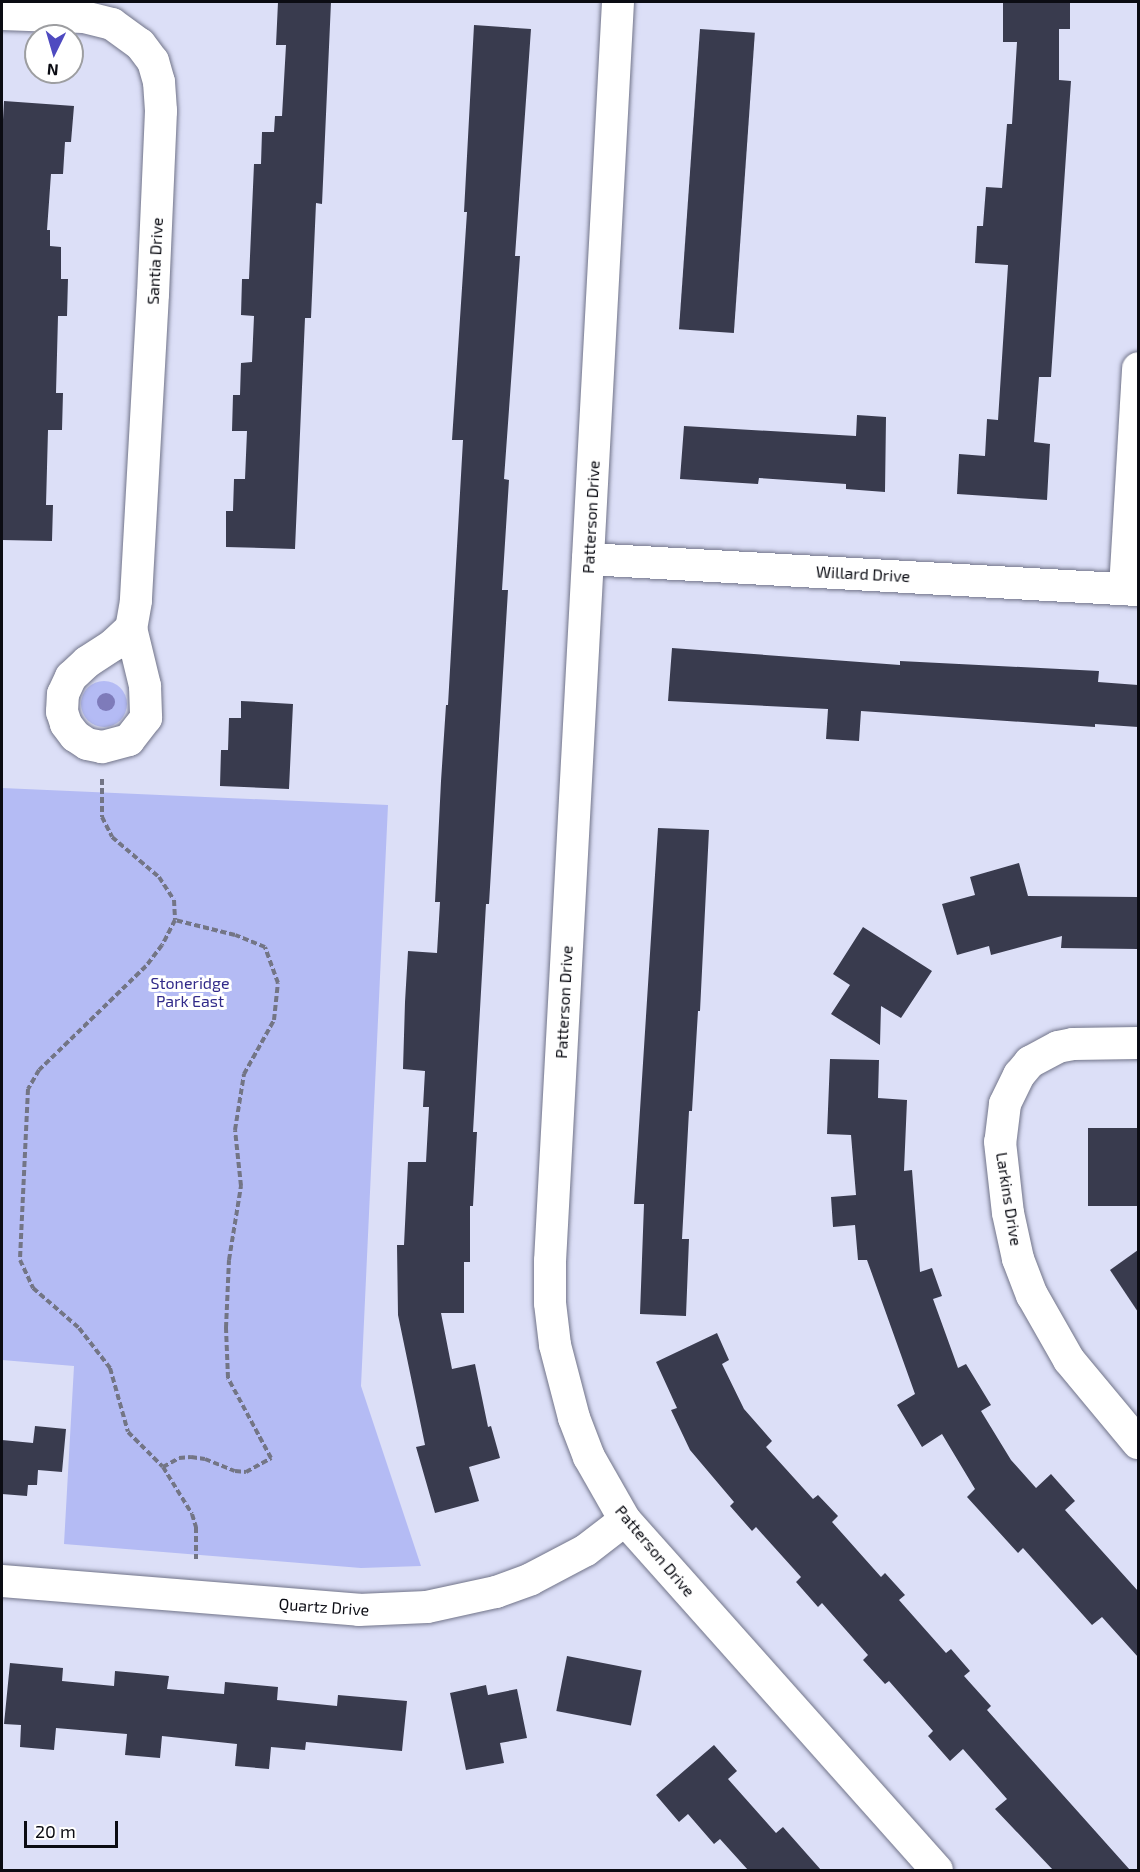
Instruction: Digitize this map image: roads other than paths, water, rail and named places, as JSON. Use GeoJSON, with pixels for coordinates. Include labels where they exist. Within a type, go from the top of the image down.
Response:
{"type":"FeatureCollection","features":[{"type":"Feature","properties":{"kind":"street","name":"Patterson Drive"},"geometry":{"type":"LineString","coordinates":[[618,2],[551,1237],[550,1303],[555,1345],[574,1418],[600,1480],[625,1520],[937,1870]]}},
{"type":"Feature","properties":{"kind":"street","name":"Santia Drive"},"geometry":{"type":"LineString","coordinates":[[2,14],[84,17],[112,24],[135,40],[147,53],[159,82],[161,111],[153,294],[136,601],[131,628]]}},
{"type":"Feature","properties":{"kind":"street"},"geometry":{"type":"LineString","coordinates":[[1132,590],[1138,368]]}},
{"type":"Feature","properties":{"kind":"street","name":"Willard Drive"},"geometry":{"type":"LineString","coordinates":[[588,559],[1132,590]]}},
{"type":"Feature","properties":{"kind":"street","name":"Larkins Drive"},"geometry":{"type":"LineString","coordinates":[[1138,1043],[1091,1042],[1058,1047],[1043,1054],[1019,1075],[1005,1104],[1002,1121],[1003,1180],[1018,1258],[1032,1295],[1069,1360],[1138,1443]]}},
{"type":"Feature","properties":{"kind":"street","name":"Quartz Drive"},"geometry":{"type":"LineString","coordinates":[[2,1581],[359,1610],[427,1607],[486,1595],[531,1579],[586,1550],[625,1520]]}},
{"type":"Feature","properties":{"kind":"park label","name":"Stoneridge Park East"},"geometry":{"type":"Point","coordinates":[190,992]}}]}
